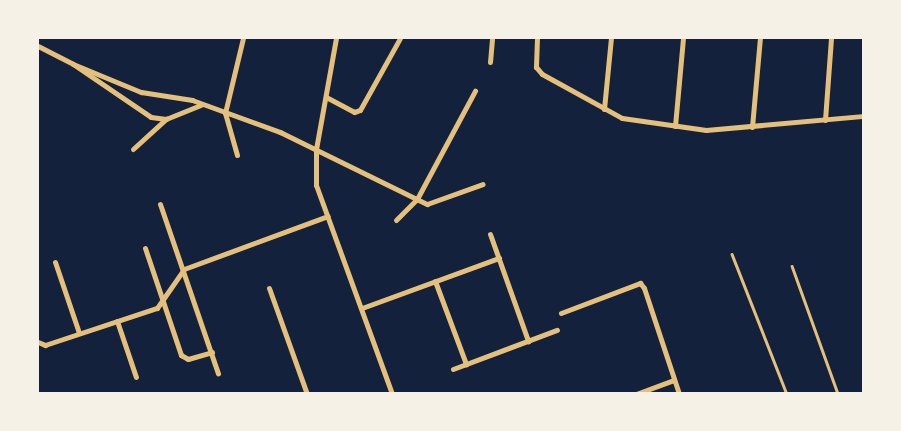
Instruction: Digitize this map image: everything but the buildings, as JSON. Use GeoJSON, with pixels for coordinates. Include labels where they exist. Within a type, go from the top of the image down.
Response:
{"type":"FeatureCollection","features":[{"type":"Feature","properties":{"kind":"street"},"geometry":{"type":"LineString","coordinates":[[237,154],[225,114],[244,38]]}},
{"type":"Feature","properties":{"kind":"street"},"geometry":{"type":"LineString","coordinates":[[336,38],[316,149],[316,185],[392,394]]}},
{"type":"Feature","properties":{"kind":"street"},"geometry":{"type":"LineString","coordinates":[[326,97],[354,112],[360,110],[400,38]]}},
{"type":"Feature","properties":{"kind":"street"},"geometry":{"type":"LineString","coordinates":[[490,62],[492,38]]}},
{"type":"Feature","properties":{"kind":"street"},"geometry":{"type":"LineString","coordinates":[[537,38],[536,67],[622,118],[706,130],[864,116]]}},
{"type":"Feature","properties":{"kind":"street"},"geometry":{"type":"LineString","coordinates":[[604,109],[611,38]]}},
{"type":"Feature","properties":{"kind":"street"},"geometry":{"type":"LineString","coordinates":[[675,126],[683,38]]}},
{"type":"Feature","properties":{"kind":"street"},"geometry":{"type":"LineString","coordinates":[[752,127],[760,38]]}},
{"type":"Feature","properties":{"kind":"street"},"geometry":{"type":"LineString","coordinates":[[825,120],[832,38]]}},
{"type":"Feature","properties":{"kind":"street"},"geometry":{"type":"LineString","coordinates":[[38,46],[73,64],[141,92],[192,100],[225,114],[280,132],[427,204],[483,184]]}},
{"type":"Feature","properties":{"kind":"street"},"geometry":{"type":"LineString","coordinates":[[73,64],[145,114],[166,119]]}},
{"type":"Feature","properties":{"kind":"street"},"geometry":{"type":"LineString","coordinates":[[396,220],[417,199],[475,91]]}},
{"type":"Feature","properties":{"kind":"street"},"geometry":{"type":"LineString","coordinates":[[133,149],[166,119],[201,105]]}},
{"type":"Feature","properties":{"kind":"street"},"geometry":{"type":"LineString","coordinates":[[160,204],[184,269],[218,373]]}},
{"type":"Feature","properties":{"kind":"street"},"geometry":{"type":"LineString","coordinates":[[38,343],[80,333],[156,308],[184,269],[328,216]]}},
{"type":"Feature","properties":{"kind":"street"},"geometry":{"type":"LineString","coordinates":[[490,234],[528,341]]}},
{"type":"Feature","properties":{"kind":"street"},"geometry":{"type":"LineString","coordinates":[[145,248],[184,358],[212,352]]}},
{"type":"Feature","properties":{"kind":"street"},"geometry":{"type":"LineString","coordinates":[[362,308],[499,258]]}},
{"type":"Feature","properties":{"kind":"street"},"geometry":{"type":"LineString","coordinates":[[55,262],[80,333]]}},
{"type":"Feature","properties":{"kind":"street"},"geometry":{"type":"LineString","coordinates":[[435,281],[466,364]]}},
{"type":"Feature","properties":{"kind":"street"},"geometry":{"type":"LineString","coordinates":[[561,312],[640,283],[644,288],[679,394]]}},
{"type":"Feature","properties":{"kind":"street"},"geometry":{"type":"LineString","coordinates":[[269,288],[307,394]]}},
{"type":"Feature","properties":{"kind":"street"},"geometry":{"type":"LineString","coordinates":[[117,321],[136,377]]}},
{"type":"Feature","properties":{"kind":"street"},"geometry":{"type":"LineString","coordinates":[[452,369],[557,330]]}},
{"type":"Feature","properties":{"kind":"street"},"geometry":{"type":"LineString","coordinates":[[636,394],[674,380]]}},
{"type":"Feature","properties":{"kind":"lane"},"geometry":{"type":"LineString","coordinates":[[732,254],[787,394]]}},
{"type":"Feature","properties":{"kind":"lane"},"geometry":{"type":"LineString","coordinates":[[792,266],[838,394]]}}]}
